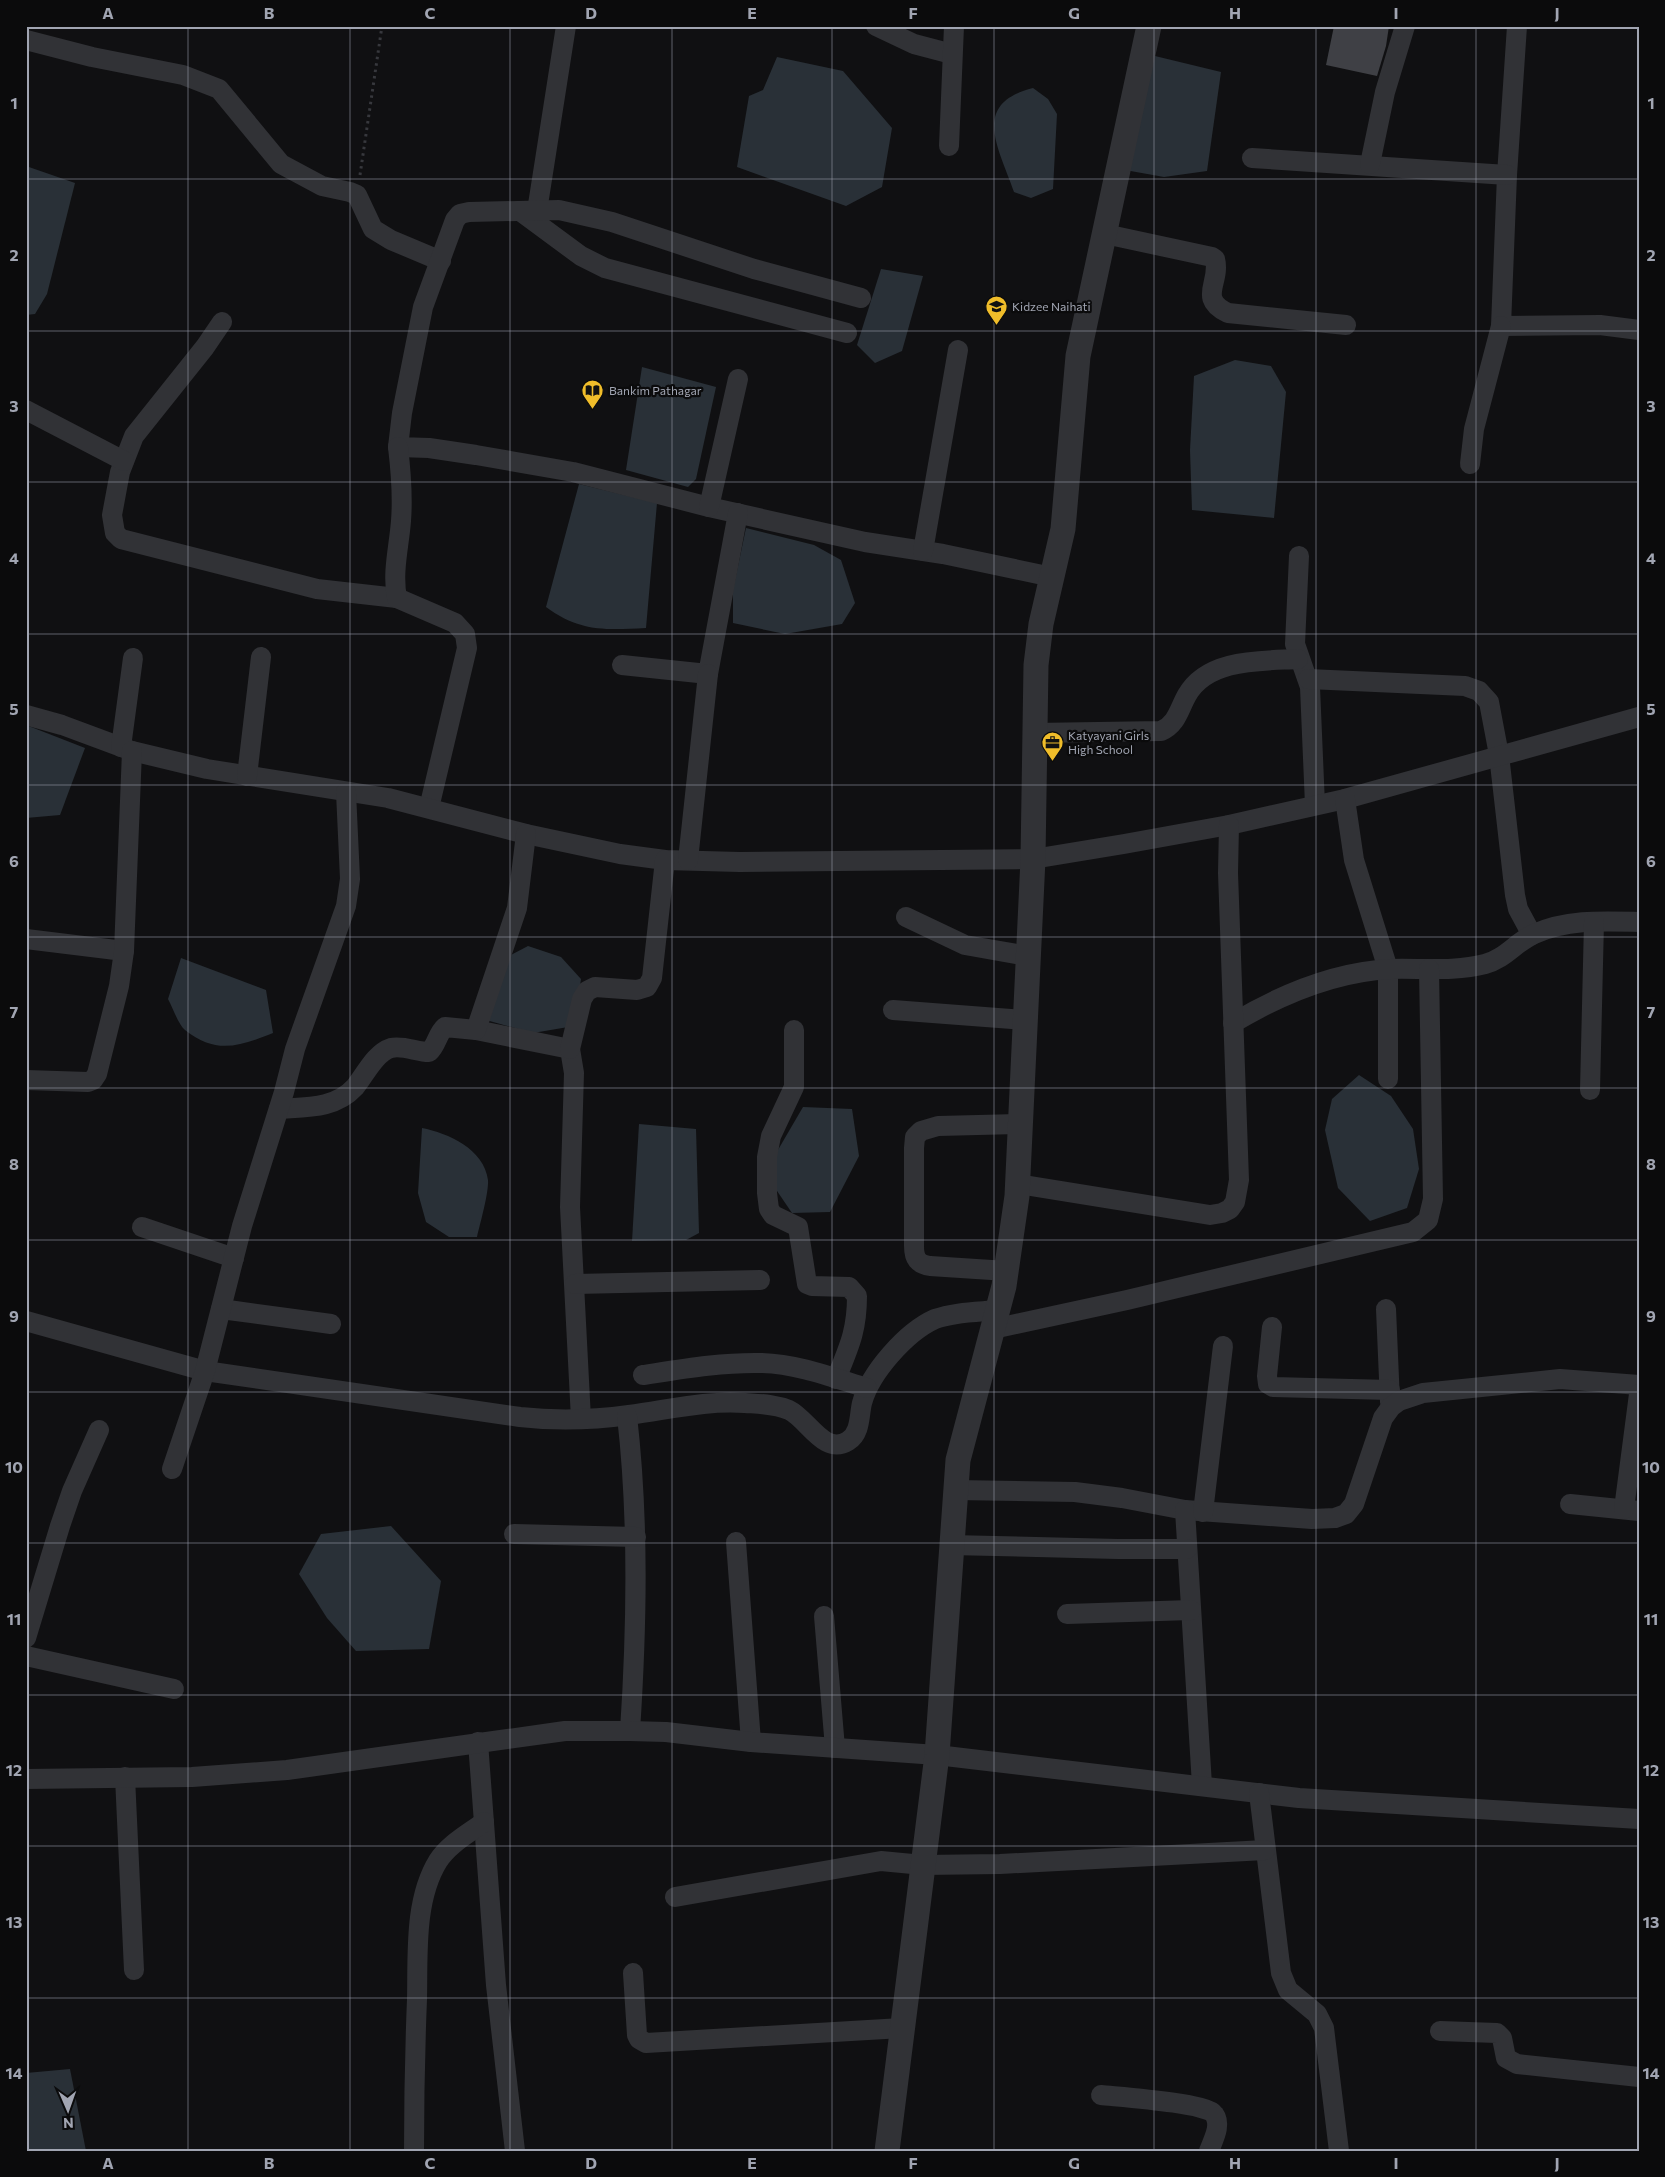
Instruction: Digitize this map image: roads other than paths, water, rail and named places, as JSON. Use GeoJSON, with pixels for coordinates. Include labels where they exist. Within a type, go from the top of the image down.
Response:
{"type":"FeatureCollection","features":[{"type":"Feature","properties":{"kind":"street"},"geometry":{"type":"LineString","coordinates":[[528,211],[566,26]]}},
{"type":"Feature","properties":{"kind":"street"},"geometry":{"type":"LineString","coordinates":[[876,26],[914,44],[952,54]]}},
{"type":"Feature","properties":{"kind":"street"},"geometry":{"type":"LineString","coordinates":[[949,146],[954,26]]}},
{"type":"Feature","properties":{"kind":"street"},"geometry":{"type":"LineString","coordinates":[[887,2151],[937,1755],[950,1545],[958,1460],[996,1320],[1007,1271],[1018,1184],[1024,1020],[1033,858],[1036,665],[1041,624],[1063,529],[1068,494],[1071,420],[1078,356],[1149,26]]}},
{"type":"Feature","properties":{"kind":"street"},"geometry":{"type":"LineString","coordinates":[[1370,164],[1385,92],[1405,26]]}},
{"type":"Feature","properties":{"kind":"street"},"geometry":{"type":"LineString","coordinates":[[1470,464],[1474,429],[1501,326],[1507,175],[1517,26]]}},
{"type":"Feature","properties":{"kind":"street"},"geometry":{"type":"LineString","coordinates":[[26,40],[92,57],[183,75],[218,89],[281,164],[322,186],[357,195],[373,229],[391,240],[441,261]]}},
{"type":"Feature","properties":{"kind":"street"},"geometry":{"type":"LineString","coordinates":[[1252,158],[1370,164],[1507,175]]}},
{"type":"Feature","properties":{"kind":"street"},"geometry":{"type":"LineString","coordinates":[[397,598],[395,587],[396,556],[403,484],[398,447],[402,413],[424,307],[455,220],[460,214],[468,212],[559,210],[612,222],[754,270],[860,298]]}},
{"type":"Feature","properties":{"kind":"street"},"geometry":{"type":"LineString","coordinates":[[528,211],[581,256],[605,268],[847,333]]}},
{"type":"Feature","properties":{"kind":"street"},"geometry":{"type":"LineString","coordinates":[[1105,234],[1212,257],[1215,260],[1216,267],[1211,296],[1214,305],[1228,313],[1346,325]]}},
{"type":"Feature","properties":{"kind":"street"},"geometry":{"type":"LineString","coordinates":[[222,322],[134,436],[120,472],[112,515],[115,533],[121,539],[316,589],[397,598],[455,623],[465,634],[467,648],[429,808]]}},
{"type":"Feature","properties":{"kind":"street"},"geometry":{"type":"LineString","coordinates":[[1501,326],[1600,325],[1639,330]]}},
{"type":"Feature","properties":{"kind":"street"},"geometry":{"type":"LineString","coordinates":[[923,551],[958,350]]}},
{"type":"Feature","properties":{"kind":"street"},"geometry":{"type":"LineString","coordinates":[[709,507],[738,379]]}},
{"type":"Feature","properties":{"kind":"street"},"geometry":{"type":"LineString","coordinates":[[26,410],[124,461]]}},
{"type":"Feature","properties":{"kind":"street"},"geometry":{"type":"LineString","coordinates":[[398,447],[429,448],[574,472],[709,507],[865,542],[923,551],[1052,577]]}},
{"type":"Feature","properties":{"kind":"street"},"geometry":{"type":"LineString","coordinates":[[688,860],[708,674],[738,513]]}},
{"type":"Feature","properties":{"kind":"street"},"geometry":{"type":"LineString","coordinates":[[1299,556],[1295,644],[1298,659],[1308,679],[1313,710],[1315,804]]}},
{"type":"Feature","properties":{"kind":"street"},"geometry":{"type":"LineString","coordinates":[[247,776],[261,657]]}},
{"type":"Feature","properties":{"kind":"street"},"geometry":{"type":"LineString","coordinates":[[26,1080],[84,1082],[93,1080],[97,1074],[119,986],[124,951],[127,749],[133,658]]}},
{"type":"Feature","properties":{"kind":"street"},"geometry":{"type":"LineString","coordinates":[[1034,734],[1161,731],[1173,724],[1188,693],[1208,676],[1244,662],[1298,659]]}},
{"type":"Feature","properties":{"kind":"street"},"geometry":{"type":"LineString","coordinates":[[622,665],[708,674]]}},
{"type":"Feature","properties":{"kind":"street"},"geometry":{"type":"LineString","coordinates":[[1308,679],[1378,681],[1473,688],[1485,696],[1489,702],[1499,755],[1514,895],[1518,909],[1532,935]]}},
{"type":"Feature","properties":{"kind":"street"},"geometry":{"type":"LineString","coordinates":[[26,715],[62,725],[127,749],[199,768],[346,792],[429,808],[526,834],[620,854],[665,860],[1033,858],[1229,825],[1315,804],[1345,799],[1639,717]]}},
{"type":"Feature","properties":{"kind":"street"},"geometry":{"type":"LineString","coordinates":[[172,1469],[205,1371],[234,1258],[280,1109],[294,1049],[346,906],[350,879],[346,792]]}},
{"type":"Feature","properties":{"kind":"street"},"geometry":{"type":"LineString","coordinates":[[1345,799],[1354,860],[1388,970],[1388,1079]]}},
{"type":"Feature","properties":{"kind":"street"},"geometry":{"type":"LineString","coordinates":[[1018,1184],[1210,1215],[1222,1213],[1230,1209],[1235,1202],[1239,1180],[1238,1110],[1233,1023],[1229,825]]}},
{"type":"Feature","properties":{"kind":"street"},"geometry":{"type":"LineString","coordinates":[[476,1030],[513,921],[520,893],[526,834]]}},
{"type":"Feature","properties":{"kind":"street"},"geometry":{"type":"LineString","coordinates":[[581,1419],[570,1207],[574,1073],[570,1049],[582,999],[587,991],[595,987],[637,990],[647,987],[652,978],[665,860]]}},
{"type":"Feature","properties":{"kind":"street"},"geometry":{"type":"LineString","coordinates":[[906,917],[965,945],[1028,956]]}},
{"type":"Feature","properties":{"kind":"street"},"geometry":{"type":"LineString","coordinates":[[1590,1090],[1594,922]]}},
{"type":"Feature","properties":{"kind":"street"},"geometry":{"type":"LineString","coordinates":[[1233,1023],[1270,1002],[1305,988],[1342,978],[1388,970],[1429,969],[1484,964],[1501,958],[1532,935],[1561,925],[1594,922],[1639,922]]}},
{"type":"Feature","properties":{"kind":"street"},"geometry":{"type":"LineString","coordinates":[[26,938],[124,951]]}},
{"type":"Feature","properties":{"kind":"street"},"geometry":{"type":"LineString","coordinates":[[26,1321],[205,1371],[555,1421],[627,1416],[721,1401],[776,1405],[791,1411],[820,1438],[831,1444],[847,1442],[857,1430],[867,1388],[895,1349],[935,1320],[955,1314],[996,1320],[1127,1300],[1404,1235],[1413,1232],[1421,1226],[1428,1220],[1433,1199],[1429,969]]}},
{"type":"Feature","properties":{"kind":"street"},"geometry":{"type":"LineString","coordinates":[[893,1010],[1024,1020]]}},
{"type":"Feature","properties":{"kind":"street"},"geometry":{"type":"LineString","coordinates":[[280,1109],[322,1106],[337,1100],[354,1088],[380,1054],[390,1048],[429,1052],[435,1047],[441,1030],[445,1027],[476,1030],[570,1049]]}},
{"type":"Feature","properties":{"kind":"street"},"geometry":{"type":"LineString","coordinates":[[794,1030],[794,1087],[770,1136],[767,1157],[769,1210],[773,1215],[798,1227],[807,1284],[812,1286],[849,1287],[857,1296],[857,1322],[854,1334],[836,1379]]}},
{"type":"Feature","properties":{"kind":"street"},"geometry":{"type":"LineString","coordinates":[[1007,1271],[930,1266],[921,1264],[916,1260],[914,1246],[914,1148],[916,1137],[920,1131],[928,1127],[1020,1124]]}},
{"type":"Feature","properties":{"kind":"street"},"geometry":{"type":"LineString","coordinates":[[142,1227],[234,1258]]}},
{"type":"Feature","properties":{"kind":"street"},"geometry":{"type":"LineString","coordinates":[[575,1284],[760,1280]]}},
{"type":"Feature","properties":{"kind":"street"},"geometry":{"type":"LineString","coordinates":[[221,1309],[331,1324]]}},
{"type":"Feature","properties":{"kind":"street"},"geometry":{"type":"LineString","coordinates":[[955,1490],[1074,1492],[1122,1498],[1194,1511],[1312,1519],[1335,1518],[1346,1514],[1354,1504],[1390,1399],[1386,1309]]}},
{"type":"Feature","properties":{"kind":"street"},"geometry":{"type":"LineString","coordinates":[[1272,1327],[1267,1376],[1268,1384],[1273,1387],[1390,1399],[1423,1393],[1525,1381],[1560,1379],[1639,1385]]}},
{"type":"Feature","properties":{"kind":"street"},"geometry":{"type":"LineString","coordinates":[[1202,1785],[1187,1549],[1223,1346]]}},
{"type":"Feature","properties":{"kind":"street"},"geometry":{"type":"LineString","coordinates":[[643,1375],[702,1366],[764,1363],[867,1388]]}},
{"type":"Feature","properties":{"kind":"street"},"geometry":{"type":"LineString","coordinates":[[1570,1504],[1631,1510],[1639,1394]]}},
{"type":"Feature","properties":{"kind":"street"},"geometry":{"type":"LineString","coordinates":[[627,1416],[634,1483],[636,1537],[635,1639],[630,1730]]}},
{"type":"Feature","properties":{"kind":"street"},"geometry":{"type":"LineString","coordinates":[[26,1638],[72,1491],[99,1430]]}},
{"type":"Feature","properties":{"kind":"street"},"geometry":{"type":"LineString","coordinates":[[514,1534],[636,1537]]}},
{"type":"Feature","properties":{"kind":"street"},"geometry":{"type":"LineString","coordinates":[[736,1542],[751,1742]]}},
{"type":"Feature","properties":{"kind":"street"},"geometry":{"type":"LineString","coordinates":[[950,1545],[1187,1549]]}},
{"type":"Feature","properties":{"kind":"street"},"geometry":{"type":"LineString","coordinates":[[1067,1614],[1191,1610]]}},
{"type":"Feature","properties":{"kind":"street"},"geometry":{"type":"LineString","coordinates":[[824,1616],[835,1748]]}},
{"type":"Feature","properties":{"kind":"street"},"geometry":{"type":"LineString","coordinates":[[26,1656],[174,1688]]}},
{"type":"Feature","properties":{"kind":"street"},"geometry":{"type":"LineString","coordinates":[[26,1779],[192,1778],[287,1770],[478,1742],[565,1732],[630,1730],[666,1732],[751,1742],[937,1755],[1202,1785],[1298,1798],[1639,1819]]}},
{"type":"Feature","properties":{"kind":"street"},"geometry":{"type":"LineString","coordinates":[[478,1742],[496,1985],[515,2151]]}},
{"type":"Feature","properties":{"kind":"street"},"geometry":{"type":"LineString","coordinates":[[125,1778],[134,1970]]}},
{"type":"Feature","properties":{"kind":"street"},"geometry":{"type":"LineString","coordinates":[[1259,1794],[1281,1973],[1288,1990],[1317,2014],[1324,2028],[1339,2151]]}},
{"type":"Feature","properties":{"kind":"street"},"geometry":{"type":"LineString","coordinates":[[414,2151],[415,2037],[423,1901],[428,1882],[439,1861],[450,1846],[484,1822]]}},
{"type":"Feature","properties":{"kind":"street"},"geometry":{"type":"LineString","coordinates":[[675,1898],[861,1863],[897,1861],[923,1865],[1136,1858],[1265,1850]]}},
{"type":"Feature","properties":{"kind":"street"},"geometry":{"type":"LineString","coordinates":[[633,1973],[637,2035],[642,2042],[646,2043],[902,2028]]}},
{"type":"Feature","properties":{"kind":"street"},"geometry":{"type":"LineString","coordinates":[[1440,2031],[1497,2032],[1502,2038],[1506,2058],[1517,2064],[1639,2076]]}},
{"type":"Feature","properties":{"kind":"street"},"geometry":{"type":"LineString","coordinates":[[1101,2095],[1188,2105],[1212,2112],[1216,2116],[1217,2129],[1209,2151]]}},
{"type":"Feature","properties":{"kind":"place","name":"Kidzee Naihati"},"geometry":{"type":"Point","coordinates":[996,325]}},
{"type":"Feature","properties":{"kind":"place","name":"Bankim Pathagar"},"geometry":{"type":"Point","coordinates":[593,409]}},
{"type":"Feature","properties":{"kind":"place","name":"Katyayani Girls High School"},"geometry":{"type":"Point","coordinates":[1052,761]}}]}
